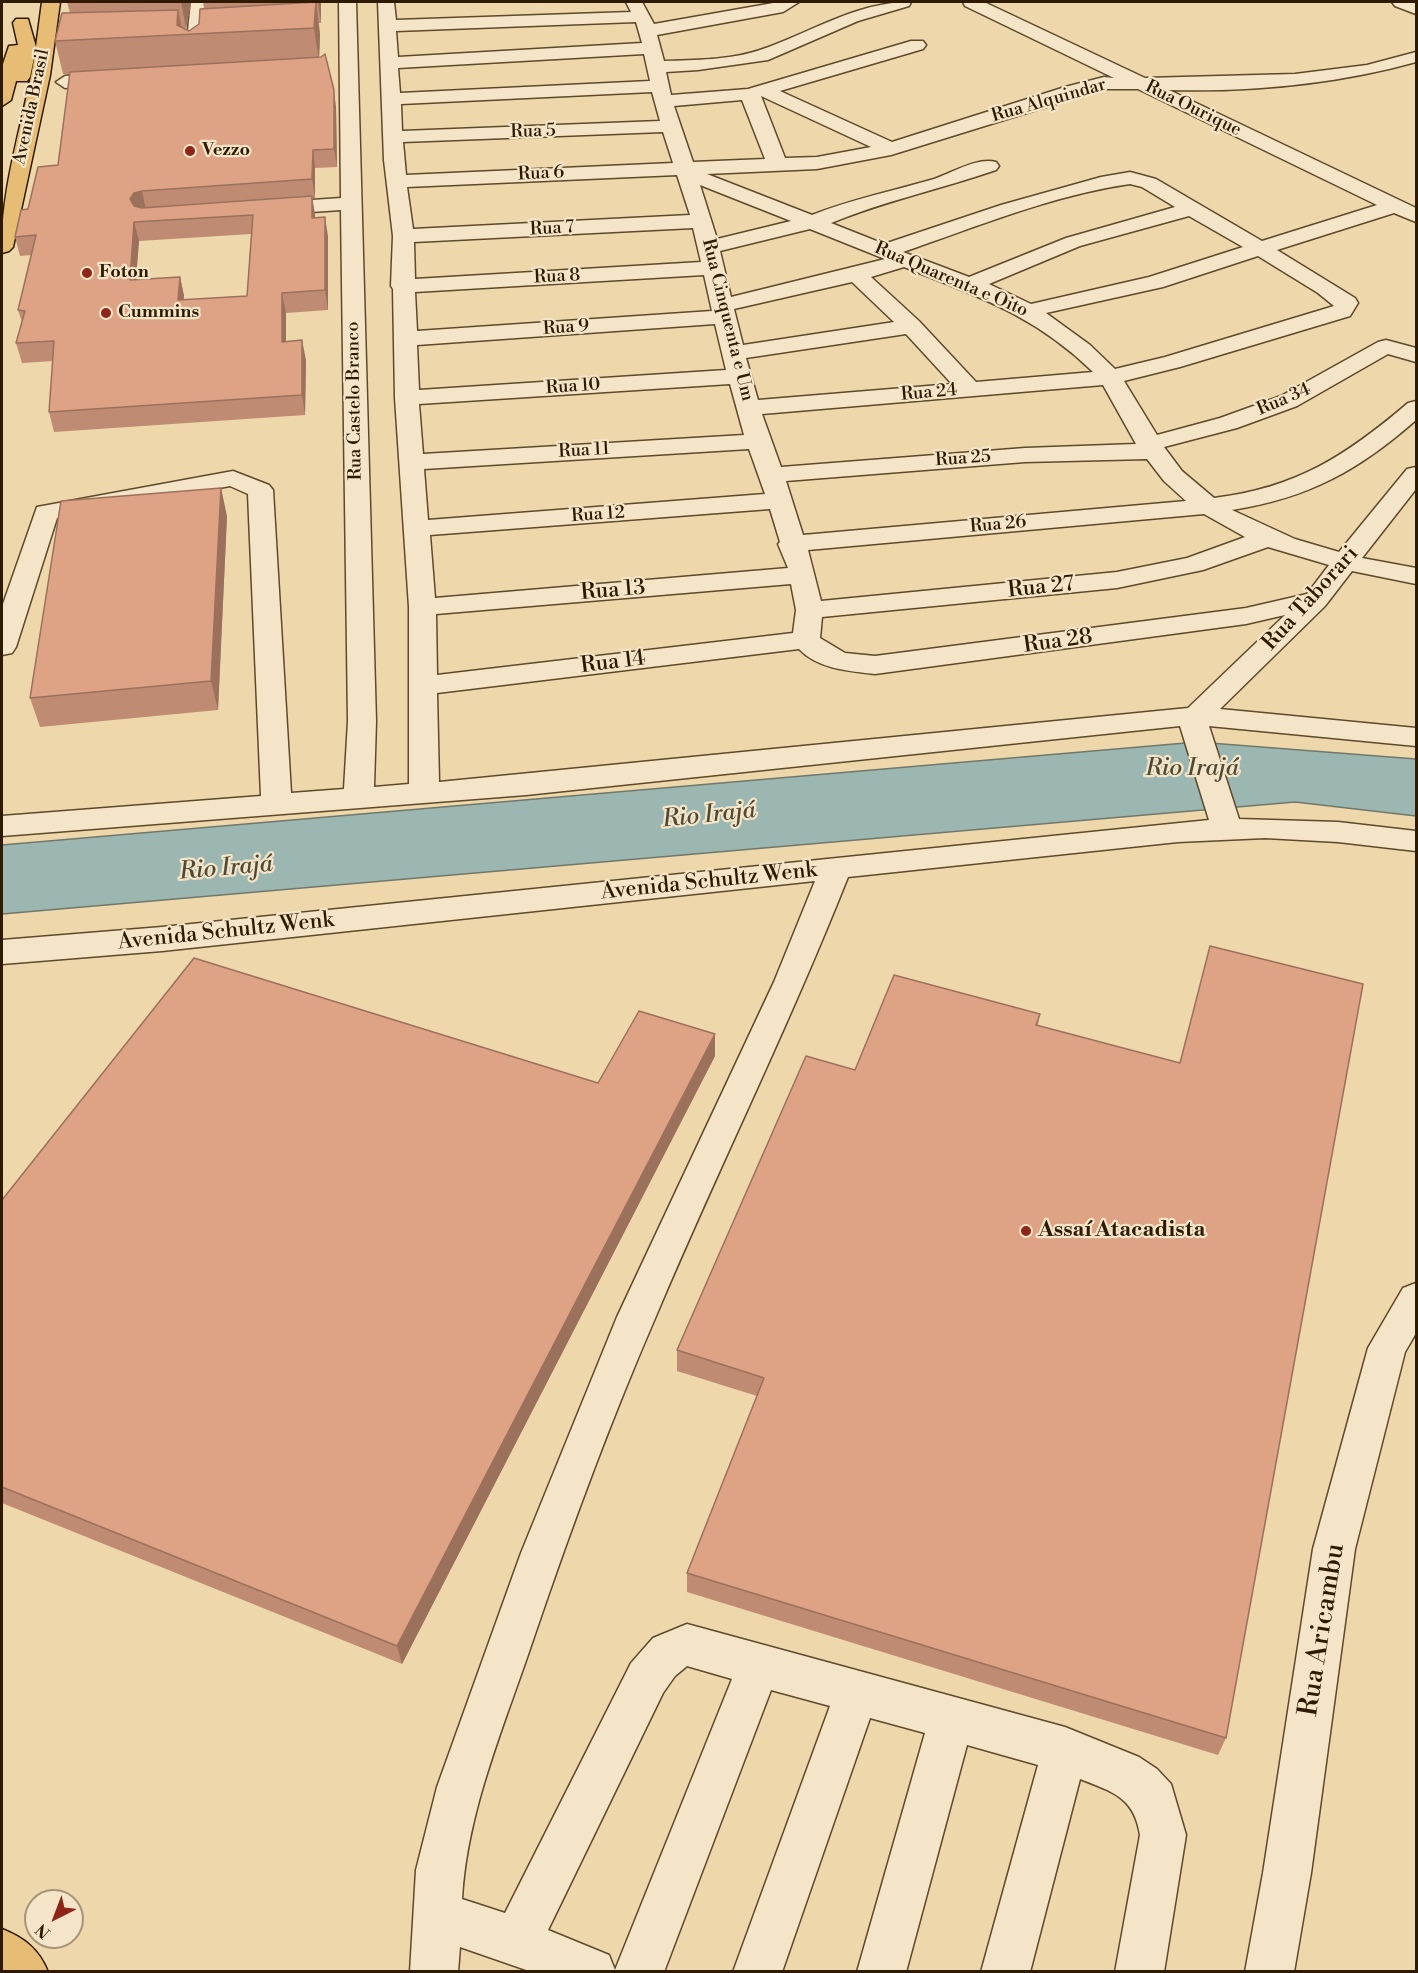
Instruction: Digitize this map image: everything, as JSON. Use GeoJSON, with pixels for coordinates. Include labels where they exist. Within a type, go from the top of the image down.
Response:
{"type":"FeatureCollection","features":[{"type":"Feature","properties":{"kind":"highway","name":"Avenida Brasil"},"geometry":{"type":"LineString","coordinates":[[2,100],[28,2]]}},
{"type":"Feature","properties":{"kind":"highway","name":"Avenida Brasil"},"geometry":{"type":"LineString","coordinates":[[3,229],[41,75],[51,2]]}},
{"type":"Feature","properties":{"kind":"highway"},"geometry":{"type":"LineString","coordinates":[[12,117],[27,47],[22,23]]}},
{"type":"Feature","properties":{"kind":"highway"},"geometry":{"type":"LineString","coordinates":[[2,170],[8,138]]}},
{"type":"Feature","properties":{"kind":"highway"},"geometry":{"type":"LineString","coordinates":[[2,1953],[24,1971]]}},
{"type":"Feature","properties":{"kind":"street"},"geometry":{"type":"LineString","coordinates":[[199,2],[196,35],[187,75],[216,74]]}},
{"type":"Feature","properties":{"kind":"street","name":"Rua Castelo Branco"},"geometry":{"type":"LineString","coordinates":[[347,2],[362,721],[358,800]]}},
{"type":"Feature","properties":{"kind":"street"},"geometry":{"type":"LineString","coordinates":[[386,2],[390,99],[403,236],[402,286],[407,398],[422,607],[421,686],[424,794]]}},
{"type":"Feature","properties":{"kind":"street"},"geometry":{"type":"LineString","coordinates":[[614,2],[647,36],[698,65],[762,56],[852,17],[903,2]]}},
{"type":"Feature","properties":{"kind":"street"},"geometry":{"type":"LineString","coordinates":[[390,99],[647,36],[783,7],[790,2]]}},
{"type":"Feature","properties":{"kind":"street","name":"Rua Ourique"},"geometry":{"type":"LineString","coordinates":[[970,2],[1416,216]]}},
{"type":"Feature","properties":{"kind":"street"},"geometry":{"type":"LineString","coordinates":[[1401,2],[1416,9]]}},
{"type":"Feature","properties":{"kind":"street"},"geometry":{"type":"LineString","coordinates":[[388,26],[647,36],[756,92],[891,149]]}},
{"type":"Feature","properties":{"kind":"street"},"geometry":{"type":"LineString","coordinates":[[174,36],[218,34]]}},
{"type":"Feature","properties":{"kind":"street"},"geometry":{"type":"LineString","coordinates":[[389,63],[647,36]]}},
{"type":"Feature","properties":{"kind":"street","name":"Rua Cinquenta e Um"},"geometry":{"type":"LineString","coordinates":[[647,36],[671,126],[702,221],[739,376],[758,441],[772,475],[791,544],[803,575],[809,610],[806,640]]}},
{"type":"Feature","properties":{"kind":"street"},"geometry":{"type":"LineString","coordinates":[[756,92],[917,45]]}},
{"type":"Feature","properties":{"kind":"street","name":"Rua Alquindar"},"geometry":{"type":"LineString","coordinates":[[685,170],[817,163],[891,149],[1088,86],[1139,82],[1195,85],[1294,80],[1368,70],[1416,57]]}},
{"type":"Feature","properties":{"kind":"street"},"geometry":{"type":"LineString","coordinates":[[65,82],[135,78]]}},
{"type":"Feature","properties":{"kind":"street"},"geometry":{"type":"LineString","coordinates":[[756,92],[777,164]]}},
{"type":"Feature","properties":{"kind":"street","name":"Rua 5"},"geometry":{"type":"LineString","coordinates":[[394,137],[671,126]]}},
{"type":"Feature","properties":{"kind":"street","name":"Rua 8"},"geometry":{"type":"LineString","coordinates":[[402,286],[710,258],[848,208],[940,183],[989,166]]}},
{"type":"Feature","properties":{"kind":"street","name":"Rua 6"},"geometry":{"type":"LineString","coordinates":[[398,181],[685,170]]}},
{"type":"Feature","properties":{"kind":"street","name":"Rua Quarenta e Oito"},"geometry":{"type":"LineString","coordinates":[[685,170],[1028,311],[1097,363],[1110,377],[1151,447],[1172,475],[1204,505],[1267,538],[1348,562],[1416,576]]}},
{"type":"Feature","properties":{"kind":"street","name":"Rua 9"},"geometry":{"type":"LineString","coordinates":[[406,339],[724,311],[856,275],[895,256],[1008,209],[1120,178],[1149,183],[1190,208]]}},
{"type":"Feature","properties":{"kind":"street"},"geometry":{"type":"LineString","coordinates":[[252,210],[351,203]]}},
{"type":"Feature","properties":{"kind":"street"},"geometry":{"type":"LineString","coordinates":[[1028,311],[1155,282],[1395,206]]}},
{"type":"Feature","properties":{"kind":"street"},"geometry":{"type":"LineString","coordinates":[[969,285],[1073,242],[1190,208],[1259,250]]}},
{"type":"Feature","properties":{"kind":"street","name":"Rua 7"},"geometry":{"type":"LineString","coordinates":[[403,236],[702,221]]}},
{"type":"Feature","properties":{"kind":"street","name":"Rua 24"},"geometry":{"type":"LineString","coordinates":[[749,408],[1110,377],[1172,362],[1346,307],[1341,298],[1326,288],[1259,250]]}},
{"type":"Feature","properties":{"kind":"street"},"geometry":{"type":"LineString","coordinates":[[856,275],[911,326],[970,389]]}},
{"type":"Feature","properties":{"kind":"street"},"geometry":{"type":"LineString","coordinates":[[734,353],[911,326]]}},
{"type":"Feature","properties":{"kind":"street","name":"Rua 34"},"geometry":{"type":"LineString","coordinates":[[1151,447],[1305,394],[1352,364],[1386,347],[1415,354]]}},
{"type":"Feature","properties":{"kind":"street","name":"Rua 10"},"geometry":{"type":"LineString","coordinates":[[407,398],[739,376]]}},
{"type":"Feature","properties":{"kind":"street","name":"Rua 26"},"geometry":{"type":"LineString","coordinates":[[791,544],[1254,499],[1292,489],[1330,473],[1370,446],[1416,408]]}},
{"type":"Feature","properties":{"kind":"street","name":"Rua 11"},"geometry":{"type":"LineString","coordinates":[[411,462],[758,441]]}},
{"type":"Feature","properties":{"kind":"street","name":"Rua 25"},"geometry":{"type":"LineString","coordinates":[[772,475],[1151,447]]}},
{"type":"Feature","properties":{"kind":"street","name":"Rua Taborari"},"geometry":{"type":"LineString","coordinates":[[1195,724],[1316,600],[1348,562],[1387,507],[1416,474]]}},
{"type":"Feature","properties":{"kind":"street"},"geometry":{"type":"LineString","coordinates":[[2,647],[46,512],[233,478],[260,490],[277,806]]}},
{"type":"Feature","properties":{"kind":"street","name":"Rua 12"},"geometry":{"type":"LineString","coordinates":[[418,528],[778,501]]}},
{"type":"Feature","properties":{"kind":"street","name":"Rua 27"},"geometry":{"type":"LineString","coordinates":[[809,610],[1117,580],[1194,564],[1267,538]]}},
{"type":"Feature","properties":{"kind":"street","name":"Rua 13"},"geometry":{"type":"LineString","coordinates":[[422,607],[803,575]]}},
{"type":"Feature","properties":{"kind":"street","name":"Rua 28"},"geometry":{"type":"LineString","coordinates":[[806,640],[823,655],[845,662],[875,665],[1246,616],[1316,600]]}},
{"type":"Feature","properties":{"kind":"street","name":"Rua 14"},"geometry":{"type":"LineString","coordinates":[[421,686],[806,640]]}},
{"type":"Feature","properties":{"kind":"street"},"geometry":{"type":"LineString","coordinates":[[2,826],[424,794],[1097,724],[1195,724],[1416,737]]}},
{"type":"Feature","properties":{"kind":"street"},"geometry":{"type":"LineString","coordinates":[[1195,724],[1224,820]]}},
{"type":"Feature","properties":{"kind":"street","name":"Avenida Schultz Wenk"},"geometry":{"type":"LineString","coordinates":[[2,951],[162,939],[1178,832],[1224,820],[1265,828],[1338,832],[1416,841]]}},
{"type":"Feature","properties":{"kind":"street"},"geometry":{"type":"LineString","coordinates":[[592,1971],[517,1941],[432,1953],[440,1870],[459,1787],[542,1553],[636,1317],[790,982],[837,868]]}},
{"type":"Feature","properties":{"kind":"street","name":"Rua Aricambu"},"geometry":{"type":"LineString","coordinates":[[1269,1971],[1287,1873],[1334,1549],[1388,1348],[1416,1299]]}},
{"type":"Feature","properties":{"kind":"street"},"geometry":{"type":"LineString","coordinates":[[517,1941],[656,1662],[671,1649],[687,1645],[1065,1750],[1123,1773],[1141,1785],[1155,1800],[1163,1835],[1139,1971]]}},
{"type":"Feature","properties":{"kind":"street"},"geometry":{"type":"LineString","coordinates":[[639,1971],[759,1665]]}},
{"type":"Feature","properties":{"kind":"street"},"geometry":{"type":"LineString","coordinates":[[757,1971],[856,1692]]}},
{"type":"Feature","properties":{"kind":"street"},"geometry":{"type":"LineString","coordinates":[[880,1971],[952,1719]]}},
{"type":"Feature","properties":{"kind":"street"},"geometry":{"type":"LineString","coordinates":[[1005,1971],[1065,1750]]}},
{"type":"Feature","properties":{"kind":"water","name":"Rio Irajá"},"geometry":{"type":"Polygon","coordinates":[[[1197,742],[1416,759],[1416,816],[1295,802],[2,914],[2,845],[1197,742]]]}},
{"type":"Feature","properties":{"kind":"building"},"geometry":{"type":"Polygon","coordinates":[[[316,2],[314,28],[55,41],[62,13],[178,10],[177,25],[189,31],[199,24],[200,9],[316,2]]]}},
{"type":"Feature","properties":{"kind":"building"},"geometry":{"type":"Polygon","coordinates":[[[325,54],[334,90],[334,149],[313,150],[312,179],[142,191],[134,193],[130,199],[134,206],[142,208],[312,196],[312,218],[325,217],[325,290],[282,293],[282,342],[302,340],[302,395],[49,412],[54,341],[16,343],[25,311],[18,310],[36,235],[15,237],[21,210],[28,209],[38,167],[58,165],[70,72],[321,57],[325,54]],[[253,215],[134,222],[130,280],[180,277],[178,300],[247,296],[253,215]]]}},
{"type":"Feature","properties":{"kind":"building"},"geometry":{"type":"Polygon","coordinates":[[[221,488],[211,681],[30,698],[61,501],[221,488]]]}},
{"type":"Feature","properties":{"kind":"building","name":"Assaí Atacadista"},"geometry":{"type":"Polygon","coordinates":[[[1210,946],[1363,984],[1226,1738],[687,1573],[764,1378],[677,1350],[806,1056],[855,1070],[894,975],[1040,1014],[1036,1025],[1180,1063],[1210,946]]]}},
{"type":"Feature","properties":{"kind":"building"},"geometry":{"type":"Polygon","coordinates":[[[194,958],[598,1083],[639,1011],[715,1034],[397,1646],[2,1487],[2,1200],[194,958]]]}},
{"type":"Feature","properties":{"kind":"place","name":"Vezzo"},"geometry":{"type":"Point","coordinates":[190,151]}},
{"type":"Feature","properties":{"kind":"place","name":"Foton"},"geometry":{"type":"Point","coordinates":[87,273]}},
{"type":"Feature","properties":{"kind":"place","name":"Cummins"},"geometry":{"type":"Point","coordinates":[106,313]}},
{"type":"Feature","properties":{"kind":"place","name":"Assaí Atacadista"},"geometry":{"type":"Point","coordinates":[1026,1231]}}]}
